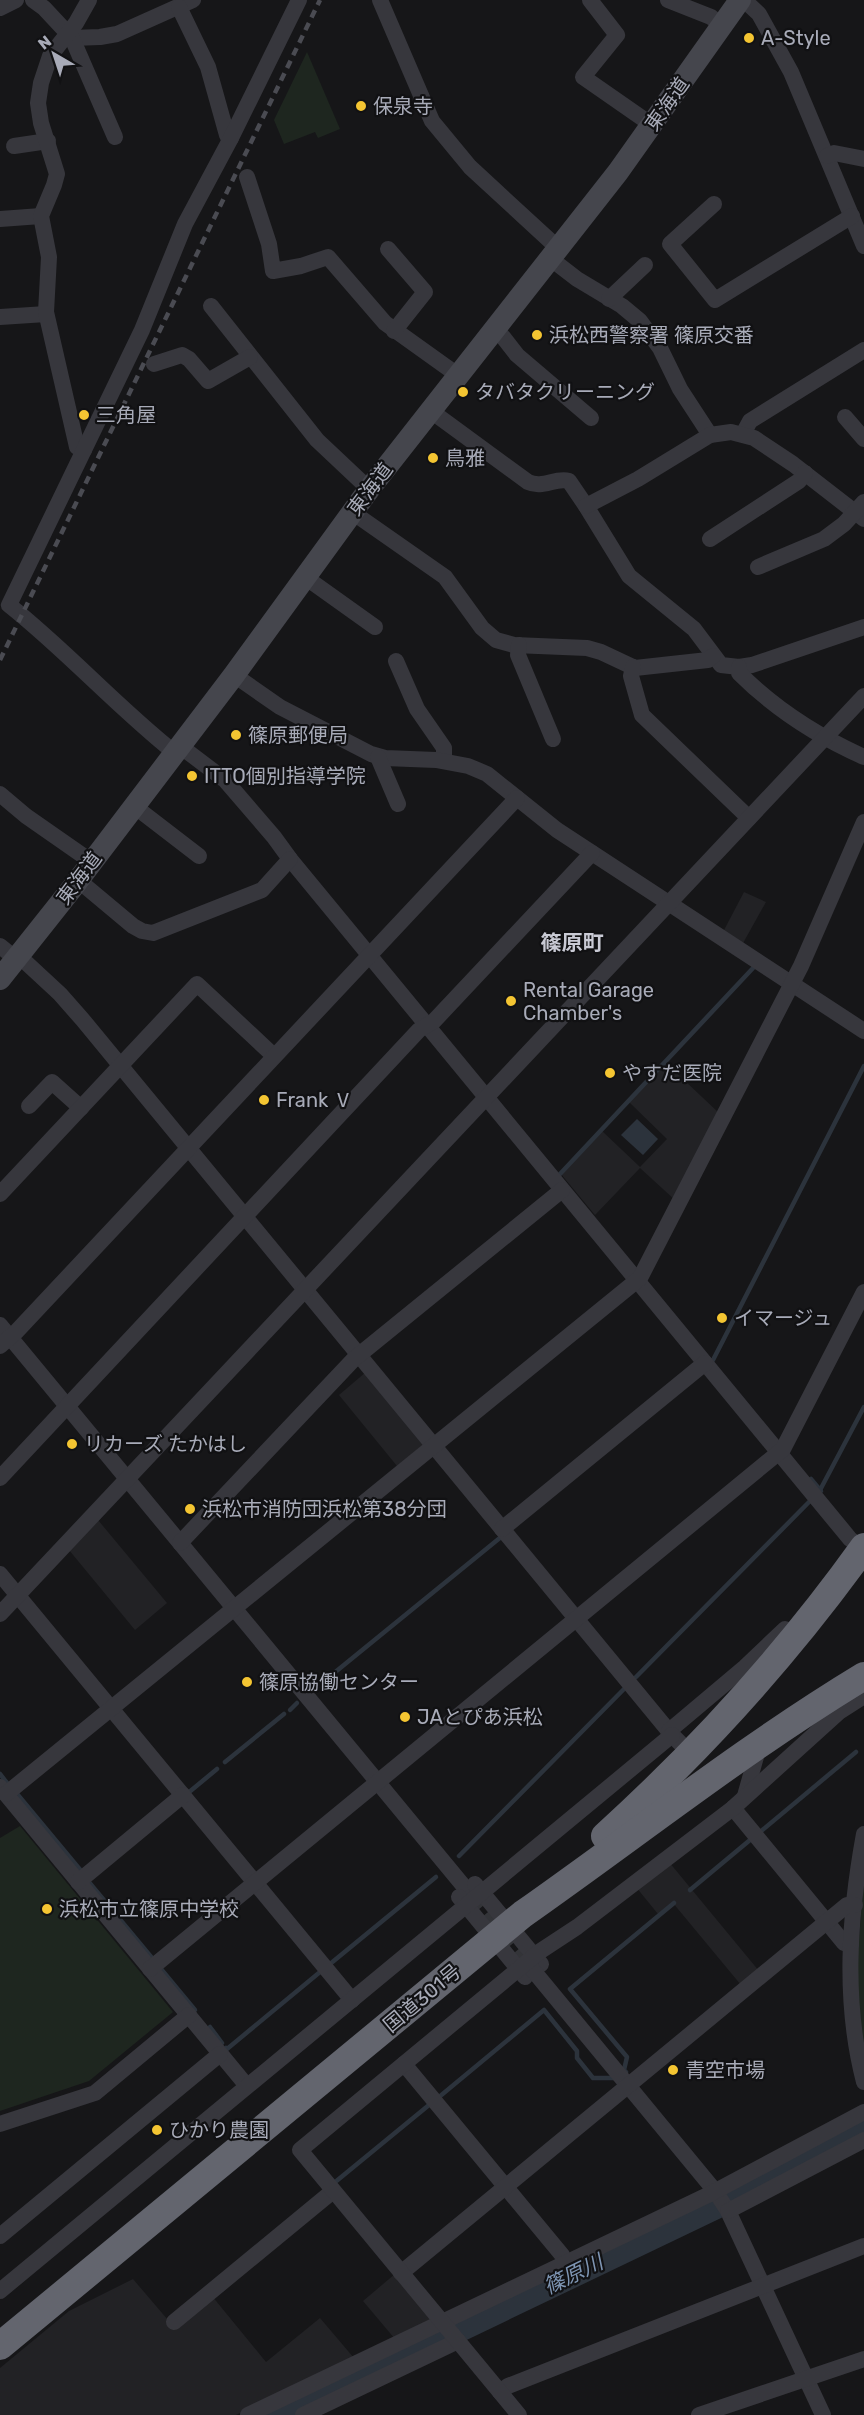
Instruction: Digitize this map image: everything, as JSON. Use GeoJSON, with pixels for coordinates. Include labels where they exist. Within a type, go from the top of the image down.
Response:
{"type":"FeatureCollection","features":[{"type":"Feature","properties":{"kind":"highway"},"geometry":{"type":"LineString","coordinates":[[509,1926],[677,1740],[787,1647],[862,1543]]}},
{"type":"Feature","properties":{"kind":"highway","name":"国道301号"},"geometry":{"type":"LineString","coordinates":[[0,2346],[509,1926],[760,1742],[864,1676]]}},
{"type":"Feature","properties":{"kind":"main road","name":"東海道"},"geometry":{"type":"LineString","coordinates":[[0,979],[12,953],[92,862],[234,675],[369,489],[555,254],[742,0]]}},
{"type":"Feature","properties":{"kind":"street"},"geometry":{"type":"LineString","coordinates":[[0,8],[15,0]]}},
{"type":"Feature","properties":{"kind":"street"},"geometry":{"type":"LineString","coordinates":[[33,0],[45,8],[70,36],[114,137]]}},
{"type":"Feature","properties":{"kind":"street"},"geometry":{"type":"LineString","coordinates":[[84,450],[77,447],[46,314],[49,257],[41,216],[57,174],[39,113],[39,93],[50,56],[70,36],[89,0]]}},
{"type":"Feature","properties":{"kind":"street"},"geometry":{"type":"LineString","coordinates":[[299,0],[231,138],[178,238],[146,322],[84,450],[3,602],[46,635],[99,687],[178,749],[225,780],[778,1453],[850,1539],[862,1543]]}},
{"type":"Feature","properties":{"kind":"street"},"geometry":{"type":"LineString","coordinates":[[380,0],[432,121],[470,167],[585,285],[632,313],[648,330],[710,435]]}},
{"type":"Feature","properties":{"kind":"street"},"geometry":{"type":"LineString","coordinates":[[590,0],[617,35],[584,77],[652,125]]}},
{"type":"Feature","properties":{"kind":"street"},"geometry":{"type":"LineString","coordinates":[[668,0],[711,17],[722,26]]}},
{"type":"Feature","properties":{"kind":"street"},"geometry":{"type":"LineString","coordinates":[[742,0],[759,14],[786,62],[864,246]]}},
{"type":"Feature","properties":{"kind":"street"},"geometry":{"type":"LineString","coordinates":[[70,36],[100,37],[117,34],[174,4],[204,57],[227,135],[231,138]]}},
{"type":"Feature","properties":{"kind":"street"},"geometry":{"type":"LineString","coordinates":[[14,146],[48,141]]}},
{"type":"Feature","properties":{"kind":"street"},"geometry":{"type":"LineString","coordinates":[[827,156],[834,153],[864,159]]}},
{"type":"Feature","properties":{"kind":"street"},"geometry":{"type":"LineString","coordinates":[[248,177],[269,244],[273,271],[328,258],[379,318],[459,376]]}},
{"type":"Feature","properties":{"kind":"street"},"geometry":{"type":"LineString","coordinates":[[714,204],[670,244],[715,300],[852,216]]}},
{"type":"Feature","properties":{"kind":"street"},"geometry":{"type":"LineString","coordinates":[[0,219],[41,216]]}},
{"type":"Feature","properties":{"kind":"street"},"geometry":{"type":"LineString","coordinates":[[388,249],[425,292],[394,331]]}},
{"type":"Feature","properties":{"kind":"street"},"geometry":{"type":"LineString","coordinates":[[609,299],[645,265]]}},
{"type":"Feature","properties":{"kind":"street"},"geometry":{"type":"LineString","coordinates":[[211,306],[327,450],[369,489]]}},
{"type":"Feature","properties":{"kind":"street"},"geometry":{"type":"LineString","coordinates":[[0,316],[46,314]]}},
{"type":"Feature","properties":{"kind":"street"},"geometry":{"type":"LineString","coordinates":[[495,331],[517,355],[591,418]]}},
{"type":"Feature","properties":{"kind":"street"},"geometry":{"type":"LineString","coordinates":[[743,434],[750,421],[864,350]]}},
{"type":"Feature","properties":{"kind":"street"},"geometry":{"type":"LineString","coordinates":[[154,364],[182,355],[189,359],[208,381],[250,357]]}},
{"type":"Feature","properties":{"kind":"street"},"geometry":{"type":"LineString","coordinates":[[431,411],[528,482],[540,486],[559,480],[568,481],[634,581],[687,623],[721,665],[739,667],[753,665],[864,627]]}},
{"type":"Feature","properties":{"kind":"street"},"geometry":{"type":"LineString","coordinates":[[846,417],[864,439]]}},
{"type":"Feature","properties":{"kind":"street"},"geometry":{"type":"LineString","coordinates":[[586,506],[710,435],[743,434],[754,438],[861,511],[824,539],[759,567]]}},
{"type":"Feature","properties":{"kind":"street"},"geometry":{"type":"LineString","coordinates":[[710,539],[799,481],[805,473]]}},
{"type":"Feature","properties":{"kind":"street"},"geometry":{"type":"LineString","coordinates":[[352,512],[445,577],[488,635],[505,644],[587,648],[633,667],[708,660],[713,656]]}},
{"type":"Feature","properties":{"kind":"street"},"geometry":{"type":"LineString","coordinates":[[305,577],[375,627]]}},
{"type":"Feature","properties":{"kind":"street"},"geometry":{"type":"LineString","coordinates":[[519,645],[518,654],[553,739]]}},
{"type":"Feature","properties":{"kind":"street"},"geometry":{"type":"LineString","coordinates":[[403,666],[417,709],[444,748],[444,761]]}},
{"type":"Feature","properties":{"kind":"street"},"geometry":{"type":"LineString","coordinates":[[633,667],[631,676],[642,715],[749,818]]}},
{"type":"Feature","properties":{"kind":"street"},"geometry":{"type":"LineString","coordinates":[[739,667],[739,673],[766,699],[824,739],[864,756]]}},
{"type":"Feature","properties":{"kind":"street"},"geometry":{"type":"LineString","coordinates":[[234,675],[280,707],[378,757],[444,761],[468,766],[487,774],[546,823],[864,1031]]}},
{"type":"Feature","properties":{"kind":"street"},"geometry":{"type":"LineString","coordinates":[[0,1614],[864,696]]}},
{"type":"Feature","properties":{"kind":"street"},"geometry":{"type":"LineString","coordinates":[[378,757],[398,804]]}},
{"type":"Feature","properties":{"kind":"street"},"geometry":{"type":"LineString","coordinates":[[0,794],[26,816],[92,862]]}},
{"type":"Feature","properties":{"kind":"street"},"geometry":{"type":"LineString","coordinates":[[517,798],[189,1148],[4,1336],[67,1406],[381,1786],[393,1817],[473,1898],[509,1926],[528,1965],[722,2202],[808,2379],[823,2415]]}},
{"type":"Feature","properties":{"kind":"street"},"geometry":{"type":"LineString","coordinates":[[134,806],[199,856]]}},
{"type":"Feature","properties":{"kind":"street"},"geometry":{"type":"LineString","coordinates":[[247,2086],[3,1794],[112,1708],[637,1280],[792,984],[864,822]]}},
{"type":"Feature","properties":{"kind":"street"},"geometry":{"type":"LineString","coordinates":[[0,1478],[419,1030],[434,1021],[592,853]]}},
{"type":"Feature","properties":{"kind":"street"},"geometry":{"type":"LineString","coordinates":[[78,880],[133,926],[153,933],[262,890],[290,859]]}},
{"type":"Feature","properties":{"kind":"street"},"geometry":{"type":"LineString","coordinates":[[0,2290],[473,1898],[677,1740],[120,1065],[60,994],[12,953]]}},
{"type":"Feature","properties":{"kind":"street"},"geometry":{"type":"LineString","coordinates":[[0,1194],[120,1065],[191,981],[274,1056]]}},
{"type":"Feature","properties":{"kind":"street"},"geometry":{"type":"LineString","coordinates":[[30,1098],[52,1082],[81,1108]]}},
{"type":"Feature","properties":{"kind":"street"},"geometry":{"type":"LineString","coordinates":[[180,1543],[359,1355],[562,1190]]}},
{"type":"Feature","properties":{"kind":"street"},"geometry":{"type":"LineString","coordinates":[[150,1969],[254,1882],[381,1786],[576,1618],[783,1449],[864,1292]]}},
{"type":"Feature","properties":{"kind":"street"},"geometry":{"type":"LineString","coordinates":[[502,1529],[705,1363]]}},
{"type":"Feature","properties":{"kind":"street"},"geometry":{"type":"LineString","coordinates":[[0,1574],[352,2000]]}},
{"type":"Feature","properties":{"kind":"street"},"geometry":{"type":"LineString","coordinates":[[519,2415],[300,2150],[528,1965],[739,1803],[839,1712],[864,1696]]}},
{"type":"Feature","properties":{"kind":"street"},"geometry":{"type":"LineString","coordinates":[[739,1803],[760,1742]]}},
{"type":"Feature","properties":{"kind":"street"},"geometry":{"type":"LineString","coordinates":[[78,1882],[183,1795]]}},
{"type":"Feature","properties":{"kind":"street"},"geometry":{"type":"LineString","coordinates":[[739,1803],[826,1922],[844,1943],[851,1944]]}},
{"type":"Feature","properties":{"kind":"street"},"geometry":{"type":"LineString","coordinates":[[864,1834],[851,1944],[850,2002],[856,2049],[864,2082]]}},
{"type":"Feature","properties":{"kind":"street"},"geometry":{"type":"LineString","coordinates":[[401,2273],[505,2187],[624,2081],[847,1905],[855,1905]]}},
{"type":"Feature","properties":{"kind":"street"},"geometry":{"type":"LineString","coordinates":[[0,2124],[95,2092],[189,2015]]}},
{"type":"Feature","properties":{"kind":"street"},"geometry":{"type":"LineString","coordinates":[[0,2236],[220,2054]]}},
{"type":"Feature","properties":{"kind":"street"},"geometry":{"type":"LineString","coordinates":[[404,2064],[562,2255],[565,2263]]}},
{"type":"Feature","properties":{"kind":"street"},"geometry":{"type":"LineString","coordinates":[[722,2202],[864,2112]]}},
{"type":"Feature","properties":{"kind":"street"},"geometry":{"type":"LineString","coordinates":[[303,2415],[450,2332],[565,2263],[722,2202],[864,2140]]}},
{"type":"Feature","properties":{"kind":"street"},"geometry":{"type":"LineString","coordinates":[[174,2322],[333,2191]]}},
{"type":"Feature","properties":{"kind":"street"},"geometry":{"type":"LineString","coordinates":[[500,2392],[508,2386],[864,2246]]}},
{"type":"Feature","properties":{"kind":"street"},"geometry":{"type":"LineString","coordinates":[[248,2415],[450,2332]]}},
{"type":"Feature","properties":{"kind":"street"},"geometry":{"type":"LineString","coordinates":[[699,2415],[864,2359]]}},
{"type":"Feature","properties":{"kind":"shaded area"},"geometry":{"type":"Polygon","coordinates":[[[307,52],[340,129],[318,138],[315,132],[284,144],[274,120],[307,52]]]}},
{"type":"Feature","properties":{"kind":"shaded area"},"geometry":{"type":"Polygon","coordinates":[[[744,892],[766,902],[742,945],[723,932],[744,892]]]}},
{"type":"Feature","properties":{"kind":"shaded area"},"geometry":{"type":"Polygon","coordinates":[[[666,1063],[720,1114],[675,1200],[640,1168],[595,1215],[561,1174],[602,1131],[640,1167],[667,1139],[629,1102],[666,1063]]]}},
{"type":"Feature","properties":{"kind":"shaded area"},"geometry":{"type":"Polygon","coordinates":[[[637,1119],[658,1139],[643,1155],[621,1135],[637,1119]]]}},
{"type":"Feature","properties":{"kind":"shaded area"},"geometry":{"type":"Polygon","coordinates":[[[366,1372],[425,1443],[397,1466],[339,1395],[366,1372]]]}},
{"type":"Feature","properties":{"kind":"shaded area"},"geometry":{"type":"Polygon","coordinates":[[[98,1520],[167,1603],[135,1630],[69,1550],[98,1520]]]}},
{"type":"Feature","properties":{"kind":"shaded area","name":"浜松市立篠原中学校"},"geometry":{"type":"Polygon","coordinates":[[[20,1826],[173,2012],[89,2081],[0,2111],[0,1838],[20,1826]]]}},
{"type":"Feature","properties":{"kind":"shaded area"},"geometry":{"type":"Polygon","coordinates":[[[669,1862],[759,1971],[741,1985],[673,1903],[658,1914],[636,1887],[669,1862]]]}},
{"type":"Feature","properties":{"kind":"shaded area"},"geometry":{"type":"Polygon","coordinates":[[[864,1876],[864,2055],[856,1978],[864,1876]]]}},
{"type":"Feature","properties":{"kind":"shaded area"},"geometry":{"type":"Polygon","coordinates":[[[395,2274],[432,2318],[431,2321],[395,2339],[363,2301],[395,2274]]]}},
{"type":"Feature","properties":{"kind":"shaded area"},"geometry":{"type":"Polygon","coordinates":[[[133,2279],[174,2327],[212,2296],[266,2362],[320,2318],[354,2358],[236,2415],[0,2415],[0,2368],[69,2311],[133,2279]]]}},
{"type":"Feature","properties":{"kind":"waterway"},"geometry":{"type":"LineString","coordinates":[[560,1174],[754,967]]}},
{"type":"Feature","properties":{"kind":"waterway"},"geometry":{"type":"LineString","coordinates":[[713,1360],[864,1066]]}},
{"type":"Feature","properties":{"kind":"waterway"},"geometry":{"type":"LineString","coordinates":[[819,1492],[864,1407]]}},
{"type":"Feature","properties":{"kind":"waterway"},"geometry":{"type":"LineString","coordinates":[[811,1479],[821,1491]]}},
{"type":"Feature","properties":{"kind":"waterway"},"geometry":{"type":"LineString","coordinates":[[636,1677],[810,1501]]}},
{"type":"Feature","properties":{"kind":"waterway"},"geometry":{"type":"LineString","coordinates":[[312,1691],[501,1537]]}},
{"type":"Feature","properties":{"kind":"waterway"},"geometry":{"type":"LineString","coordinates":[[459,1856],[625,1688]]}},
{"type":"Feature","properties":{"kind":"waterway"},"geometry":{"type":"LineString","coordinates":[[290,1710],[297,1703]]}},
{"type":"Feature","properties":{"kind":"waterway"},"geometry":{"type":"LineString","coordinates":[[225,1762],[284,1714]]}},
{"type":"Feature","properties":{"kind":"waterway"},"geometry":{"type":"LineString","coordinates":[[760,1832],[856,1752]]}},
{"type":"Feature","properties":{"kind":"waterway"},"geometry":{"type":"LineString","coordinates":[[188,1793],[217,1769]]}},
{"type":"Feature","properties":{"kind":"waterway"},"geometry":{"type":"LineString","coordinates":[[0,1774],[7,1783]]}},
{"type":"Feature","properties":{"kind":"waterway"},"geometry":{"type":"LineString","coordinates":[[18,1795],[82,1872]]}},
{"type":"Feature","properties":{"kind":"waterway"},"geometry":{"type":"LineString","coordinates":[[690,1890],[750,1840]]}},
{"type":"Feature","properties":{"kind":"waterway"},"geometry":{"type":"LineString","coordinates":[[330,1964],[436,1877]]}},
{"type":"Feature","properties":{"kind":"waterway"},"geometry":{"type":"LineString","coordinates":[[88,1881],[152,1958]]}},
{"type":"Feature","properties":{"kind":"waterway"},"geometry":{"type":"LineString","coordinates":[[626,2072],[624,2070],[627,2057],[570,1989],[674,1903]]}},
{"type":"Feature","properties":{"kind":"waterway"},"geometry":{"type":"LineString","coordinates":[[161,1969],[195,2010]]}},
{"type":"Feature","properties":{"kind":"waterway"},"geometry":{"type":"LineString","coordinates":[[226,2048],[320,1972]]}},
{"type":"Feature","properties":{"kind":"waterway"},"geometry":{"type":"LineString","coordinates":[[439,2097],[544,2010],[577,2051],[577,2058],[593,2078],[614,2078]]}},
{"type":"Feature","properties":{"kind":"waterway"},"geometry":{"type":"LineString","coordinates":[[210,2027],[222,2043]]}},
{"type":"Feature","properties":{"kind":"waterway"},"geometry":{"type":"LineString","coordinates":[[334,2183],[429,2105]]}},
{"type":"Feature","properties":{"kind":"waterway","name":"篠原川"},"geometry":{"type":"LineString","coordinates":[[280,2415],[716,2206],[864,2128]]}},
{"type":"Feature","properties":{"kind":"waterway","name":"篠原川"},"geometry":{"type":"LineString","coordinates":[[726,2193],[730,2198]]}},
{"type":"Feature","properties":{"kind":"tunnel"},"geometry":{"type":"LineString","coordinates":[[471,1895],[532,1969]]}},
{"type":"Feature","properties":{"kind":"railway"},"geometry":{"type":"LineString","coordinates":[[0,660],[320,0]]}},
{"type":"Feature","properties":{"kind":"place","name":"A-Style"},"geometry":{"type":"Point","coordinates":[749,38]}},
{"type":"Feature","properties":{"kind":"place","name":"保泉寺"},"geometry":{"type":"Point","coordinates":[361,106]}},
{"type":"Feature","properties":{"kind":"place","name":"浜松西警察署 篠原交番"},"geometry":{"type":"Point","coordinates":[537,335]}},
{"type":"Feature","properties":{"kind":"place","name":"タバタクリーニング"},"geometry":{"type":"Point","coordinates":[463,392]}},
{"type":"Feature","properties":{"kind":"place","name":"三角屋"},"geometry":{"type":"Point","coordinates":[84,415]}},
{"type":"Feature","properties":{"kind":"place","name":"鳥雅"},"geometry":{"type":"Point","coordinates":[433,458]}},
{"type":"Feature","properties":{"kind":"place","name":"篠原郵便局"},"geometry":{"type":"Point","coordinates":[236,735]}},
{"type":"Feature","properties":{"kind":"place","name":"ITTO個別指導学院"},"geometry":{"type":"Point","coordinates":[192,776]}},
{"type":"Feature","properties":{"kind":"place","name":"Rental Garage Chamber's"},"geometry":{"type":"Point","coordinates":[511,1001]}},
{"type":"Feature","properties":{"kind":"place","name":"やすだ医院"},"geometry":{"type":"Point","coordinates":[610,1073]}},
{"type":"Feature","properties":{"kind":"place","name":"Frank Ⅴ"},"geometry":{"type":"Point","coordinates":[264,1100]}},
{"type":"Feature","properties":{"kind":"place","name":"イマージュ"},"geometry":{"type":"Point","coordinates":[722,1318]}},
{"type":"Feature","properties":{"kind":"place","name":"リカーズ たかはし"},"geometry":{"type":"Point","coordinates":[72,1444]}},
{"type":"Feature","properties":{"kind":"place","name":"浜松市消防団浜松第38分団"},"geometry":{"type":"Point","coordinates":[190,1509]}},
{"type":"Feature","properties":{"kind":"place","name":"篠原協働センター"},"geometry":{"type":"Point","coordinates":[247,1682]}},
{"type":"Feature","properties":{"kind":"place","name":"JAとぴあ浜松"},"geometry":{"type":"Point","coordinates":[405,1717]}},
{"type":"Feature","properties":{"kind":"place","name":"浜松市立篠原中学校"},"geometry":{"type":"Point","coordinates":[47,1909]}},
{"type":"Feature","properties":{"kind":"place","name":"青空市場"},"geometry":{"type":"Point","coordinates":[673,2070]}},
{"type":"Feature","properties":{"kind":"place","name":"ひかり農園"},"geometry":{"type":"Point","coordinates":[157,2130]}},
{"type":"Feature","properties":{"kind":"district","name":"篠原町"},"geometry":{"type":"Point","coordinates":[572,942]}}]}
